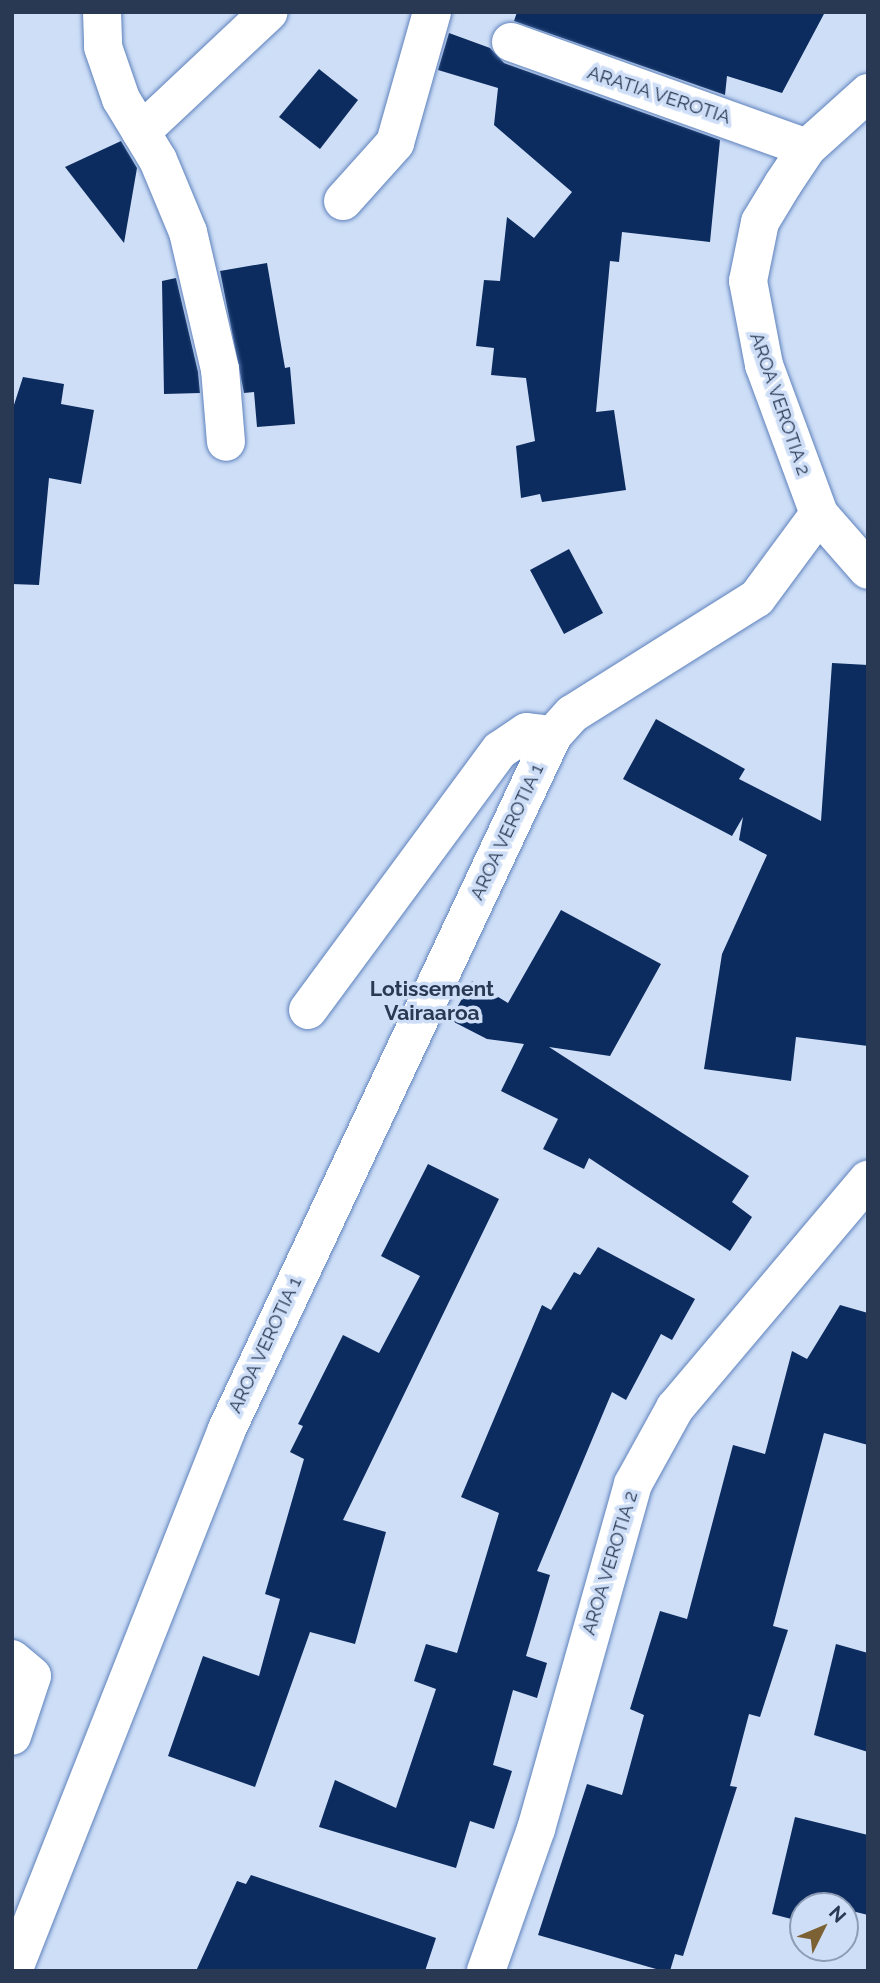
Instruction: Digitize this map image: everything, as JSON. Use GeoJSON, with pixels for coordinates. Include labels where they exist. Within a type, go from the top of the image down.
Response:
{"type":"FeatureCollection","features":[{"type":"Feature","properties":{"kind":"street"},"geometry":{"type":"LineString","coordinates":[[102,12],[103,47],[188,233],[220,369],[226,442]]}},
{"type":"Feature","properties":{"kind":"street"},"geometry":{"type":"LineString","coordinates":[[141,132],[268,12]]}},
{"type":"Feature","properties":{"kind":"street"},"geometry":{"type":"LineString","coordinates":[[343,201],[395,143],[432,12]]}},
{"type":"Feature","properties":{"kind":"street","name":"ARATIA VEROTIA"},"geometry":{"type":"LineString","coordinates":[[511,42],[807,148]]}},
{"type":"Feature","properties":{"kind":"street","name":"AROA VEROTIA 2"},"geometry":{"type":"LineString","coordinates":[[868,93],[807,148],[760,222],[748,281],[764,365],[818,514],[868,570]]}},
{"type":"Feature","properties":{"kind":"street","name":"AROA VEROTIA 1"},"geometry":{"type":"LineString","coordinates":[[13,1971],[227,1429],[553,735],[572,714],[757,598],[818,514]]}},
{"type":"Feature","properties":{"kind":"street","name":"AROA VEROTIA 1"},"geometry":{"type":"LineString","coordinates":[[307,1010],[500,750],[527,732],[553,735]]}},
{"type":"Feature","properties":{"kind":"street","name":"AROA VEROTIA 2"},"geometry":{"type":"LineString","coordinates":[[486,1971],[536,1829],[634,1484],[675,1408],[868,1180]]}},
{"type":"Feature","properties":{"kind":"street"},"geometry":{"type":"LineString","coordinates":[[12,1659],[32,1676],[12,1736]]}},
{"type":"Feature","properties":{"kind":"building"},"geometry":{"type":"Polygon","coordinates":[[[517,12],[825,12],[782,93],[727,76],[725,95],[514,21],[517,12]]]}},
{"type":"Feature","properties":{"kind":"building"},"geometry":{"type":"Polygon","coordinates":[[[449,33],[490,48],[504,63],[720,140],[710,242],[622,232],[619,262],[610,261],[596,412],[614,410],[626,490],[542,502],[540,494],[521,498],[516,446],[535,441],[526,378],[491,375],[494,348],[476,346],[484,280],[500,281],[507,217],[534,238],[572,192],[494,125],[498,88],[438,70],[449,33]]]}},
{"type":"Feature","properties":{"kind":"building"},"geometry":{"type":"Polygon","coordinates":[[[319,69],[358,100],[320,149],[279,117],[319,69]]]}},
{"type":"Feature","properties":{"kind":"building"},"geometry":{"type":"Polygon","coordinates":[[[121,141],[137,168],[124,243],[65,167],[121,141]]]}},
{"type":"Feature","properties":{"kind":"building"},"geometry":{"type":"Polygon","coordinates":[[[267,263],[285,368],[290,367],[295,424],[257,427],[254,392],[244,393],[220,271],[267,263]]]}},
{"type":"Feature","properties":{"kind":"building"},"geometry":{"type":"Polygon","coordinates":[[[176,278],[198,372],[200,393],[164,394],[162,281],[176,278]]]}},
{"type":"Feature","properties":{"kind":"building"},"geometry":{"type":"Polygon","coordinates":[[[23,377],[64,384],[61,404],[94,410],[81,484],[49,478],[39,585],[12,584],[12,411],[23,377]]]}},
{"type":"Feature","properties":{"kind":"building"},"geometry":{"type":"Polygon","coordinates":[[[569,549],[603,613],[564,634],[530,570],[569,549]]]}},
{"type":"Feature","properties":{"kind":"building"},"geometry":{"type":"Polygon","coordinates":[[[832,663],[868,665],[868,1046],[796,1037],[791,1081],[704,1069],[722,954],[767,855],[739,840],[743,817],[732,836],[623,779],[656,719],[745,769],[739,779],[821,821],[832,663]]]}},
{"type":"Feature","properties":{"kind":"building"},"geometry":{"type":"Polygon","coordinates":[[[561,910],[661,964],[610,1056],[549,1047],[749,1176],[732,1202],[752,1217],[730,1251],[589,1158],[584,1169],[543,1149],[558,1119],[501,1091],[524,1044],[487,1039],[450,1020],[472,981],[508,1003],[561,910]]]}},
{"type":"Feature","properties":{"kind":"building"},"geometry":{"type":"Polygon","coordinates":[[[428,1164],[499,1199],[343,1520],[386,1532],[355,1644],[310,1632],[255,1787],[168,1756],[203,1656],[259,1676],[280,1599],[265,1594],[304,1459],[290,1452],[303,1426],[298,1424],[343,1335],[379,1353],[420,1276],[381,1256],[428,1164]]]}},
{"type":"Feature","properties":{"kind":"building"},"geometry":{"type":"Polygon","coordinates":[[[598,1247],[695,1299],[672,1340],[661,1334],[626,1400],[612,1392],[537,1571],[550,1575],[526,1656],[547,1663],[537,1698],[513,1690],[493,1765],[512,1771],[494,1829],[470,1821],[456,1868],[319,1827],[335,1780],[396,1808],[436,1689],[414,1681],[426,1644],[457,1653],[499,1513],[461,1497],[542,1305],[551,1310],[574,1272],[580,1275],[598,1247]]]}},
{"type":"Feature","properties":{"kind":"building"},"geometry":{"type":"Polygon","coordinates":[[[840,1305],[868,1313],[868,1445],[824,1433],[773,1626],[788,1630],[760,1717],[749,1714],[730,1786],[737,1787],[683,1956],[675,1954],[670,1971],[663,1971],[538,1935],[587,1784],[622,1795],[644,1715],[630,1709],[660,1611],[687,1619],[733,1445],[765,1454],[792,1351],[807,1359],[840,1305]]]}},
{"type":"Feature","properties":{"kind":"building"},"geometry":{"type":"Polygon","coordinates":[[[836,1644],[868,1653],[868,1752],[814,1735],[836,1644]]]}},
{"type":"Feature","properties":{"kind":"building"},"geometry":{"type":"Polygon","coordinates":[[[795,1817],[868,1835],[868,1915],[859,1913],[859,1892],[789,1892],[789,1918],[772,1914],[795,1817]]]}},
{"type":"Feature","properties":{"kind":"building"},"geometry":{"type":"Polygon","coordinates":[[[251,1875],[436,1938],[425,1971],[196,1971],[237,1881],[246,1884],[251,1875]]]}},
{"type":"Feature","properties":{"kind":"district","name":"Lotissement Vairaaroa"},"geometry":{"type":"Point","coordinates":[432,1001]}}]}
